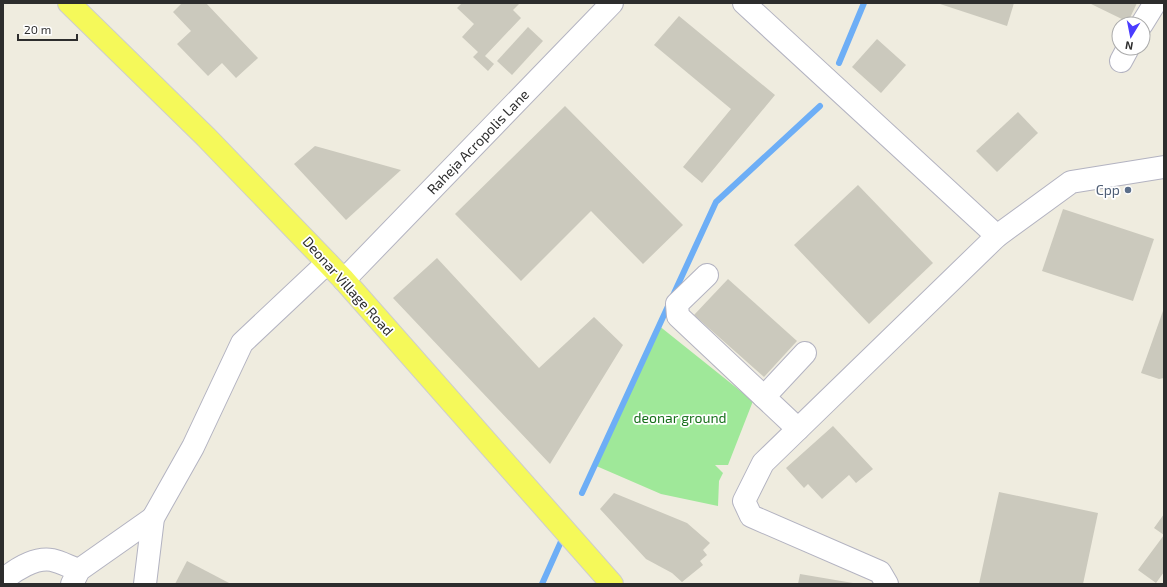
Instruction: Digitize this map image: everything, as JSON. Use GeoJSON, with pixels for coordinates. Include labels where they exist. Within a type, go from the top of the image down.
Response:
{"type":"FeatureCollection","features":[{"type":"Feature","properties":{"kind":"main road","name":"Deonar Village Road"},"geometry":{"type":"LineString","coordinates":[[68,3],[206,136],[344,280],[612,584]]}},
{"type":"Feature","properties":{"kind":"street","name":"Raheja Acropolis Lane"},"geometry":{"type":"LineString","coordinates":[[344,280],[612,3]]}},
{"type":"Feature","properties":{"kind":"street"},"geometry":{"type":"LineString","coordinates":[[744,3],[997,236]]}},
{"type":"Feature","properties":{"kind":"street"},"geometry":{"type":"LineString","coordinates":[[1147,16],[1155,3]]}},
{"type":"Feature","properties":{"kind":"street"},"geometry":{"type":"LineString","coordinates":[[887,584],[880,572],[751,516],[744,501],[763,463],[997,236],[1071,182],[1164,167]]}},
{"type":"Feature","properties":{"kind":"street"},"geometry":{"type":"LineString","coordinates":[[145,584],[153,518],[193,447],[242,343],[327,263]]}},
{"type":"Feature","properties":{"kind":"street"},"geometry":{"type":"LineString","coordinates":[[707,275],[677,304],[678,316],[798,429]]}},
{"type":"Feature","properties":{"kind":"street"},"geometry":{"type":"LineString","coordinates":[[764,397],[806,353]]}},
{"type":"Feature","properties":{"kind":"street"},"geometry":{"type":"LineString","coordinates":[[3,580],[14,571],[38,561],[51,560],[75,577],[153,518]]}},
{"type":"Feature","properties":{"kind":"green space","name":"deonar ground"},"geometry":{"type":"Polygon","coordinates":[[[658,325],[753,401],[728,465],[715,465],[723,473],[719,481],[718,506],[661,494],[594,465],[658,325]]]}},
{"type":"Feature","properties":{"kind":"building"},"geometry":{"type":"Polygon","coordinates":[[[182,3],[206,3],[258,58],[236,78],[222,63],[208,76],[177,44],[191,31],[173,12],[182,3]]]}},
{"type":"Feature","properties":{"kind":"building"},"geometry":{"type":"Polygon","coordinates":[[[462,3],[520,3],[513,10],[521,18],[485,56],[494,64],[488,71],[473,57],[478,52],[462,37],[474,24],[457,8],[462,3]]]}},
{"type":"Feature","properties":{"kind":"building"},"geometry":{"type":"Polygon","coordinates":[[[937,3],[1014,3],[1007,26],[937,3]]]}},
{"type":"Feature","properties":{"kind":"building"},"geometry":{"type":"Polygon","coordinates":[[[1089,3],[1137,3],[1131,16],[1116,16],[1089,3]]]}},
{"type":"Feature","properties":{"kind":"building"},"geometry":{"type":"Polygon","coordinates":[[[679,16],[775,95],[702,183],[683,167],[731,109],[654,45],[679,16]]]}},
{"type":"Feature","properties":{"kind":"building"},"geometry":{"type":"Polygon","coordinates":[[[528,27],[543,41],[512,75],[497,61],[528,27]]]}},
{"type":"Feature","properties":{"kind":"building"},"geometry":{"type":"Polygon","coordinates":[[[877,39],[906,65],[881,93],[852,67],[877,39]]]}},
{"type":"Feature","properties":{"kind":"building"},"geometry":{"type":"Polygon","coordinates":[[[565,106],[683,225],[643,264],[591,211],[521,281],[455,214],[565,106]]]}},
{"type":"Feature","properties":{"kind":"building"},"geometry":{"type":"Polygon","coordinates":[[[1018,112],[1038,133],[997,172],[976,151],[1018,112]]]}},
{"type":"Feature","properties":{"kind":"building"},"geometry":{"type":"Polygon","coordinates":[[[315,146],[401,170],[346,220],[294,164],[315,146]]]}},
{"type":"Feature","properties":{"kind":"building"},"geometry":{"type":"Polygon","coordinates":[[[858,185],[933,263],[869,324],[794,245],[858,185]]]}},
{"type":"Feature","properties":{"kind":"building"},"geometry":{"type":"Polygon","coordinates":[[[1063,209],[1154,239],[1133,301],[1042,271],[1063,209]]]}},
{"type":"Feature","properties":{"kind":"building"},"geometry":{"type":"Polygon","coordinates":[[[437,258],[539,368],[594,317],[623,345],[550,464],[393,298],[437,258]]]}},
{"type":"Feature","properties":{"kind":"building"},"geometry":{"type":"Polygon","coordinates":[[[728,279],[797,341],[764,377],[694,315],[728,279]]]}},
{"type":"Feature","properties":{"kind":"building"},"geometry":{"type":"Polygon","coordinates":[[[1164,308],[1164,378],[1159,379],[1141,373],[1164,308]]]}},
{"type":"Feature","properties":{"kind":"building"},"geometry":{"type":"Polygon","coordinates":[[[833,426],[873,469],[856,483],[849,475],[822,499],[808,484],[804,488],[786,468],[833,426]]]}},
{"type":"Feature","properties":{"kind":"building"},"geometry":{"type":"Polygon","coordinates":[[[999,492],[1098,513],[1083,584],[979,584],[999,492]]]}},
{"type":"Feature","properties":{"kind":"building"},"geometry":{"type":"Polygon","coordinates":[[[614,493],[687,523],[710,543],[703,550],[707,555],[700,561],[703,565],[682,582],[672,573],[646,559],[600,509],[614,493]]]}},
{"type":"Feature","properties":{"kind":"building"},"geometry":{"type":"Polygon","coordinates":[[[1164,514],[1164,535],[1154,528],[1164,514]]]}},
{"type":"Feature","properties":{"kind":"building"},"geometry":{"type":"Polygon","coordinates":[[[1164,535],[1164,572],[1156,583],[1138,570],[1164,535]]]}},
{"type":"Feature","properties":{"kind":"building"},"geometry":{"type":"Polygon","coordinates":[[[187,561],[231,584],[175,584],[187,561]]]}},
{"type":"Feature","properties":{"kind":"building"},"geometry":{"type":"Polygon","coordinates":[[[800,574],[853,583],[853,584],[798,584],[800,574]]]}},
{"type":"Feature","properties":{"kind":"waterway"},"geometry":{"type":"LineString","coordinates":[[839,63],[864,3]]}},
{"type":"Feature","properties":{"kind":"waterway"},"geometry":{"type":"LineString","coordinates":[[582,493],[716,202],[820,106]]}},
{"type":"Feature","properties":{"kind":"waterway"},"geometry":{"type":"LineString","coordinates":[[542,584],[563,537]]}},
{"type":"Feature","properties":{"kind":"place","name":"Cpp"},"geometry":{"type":"Point","coordinates":[1128,190]}}]}
